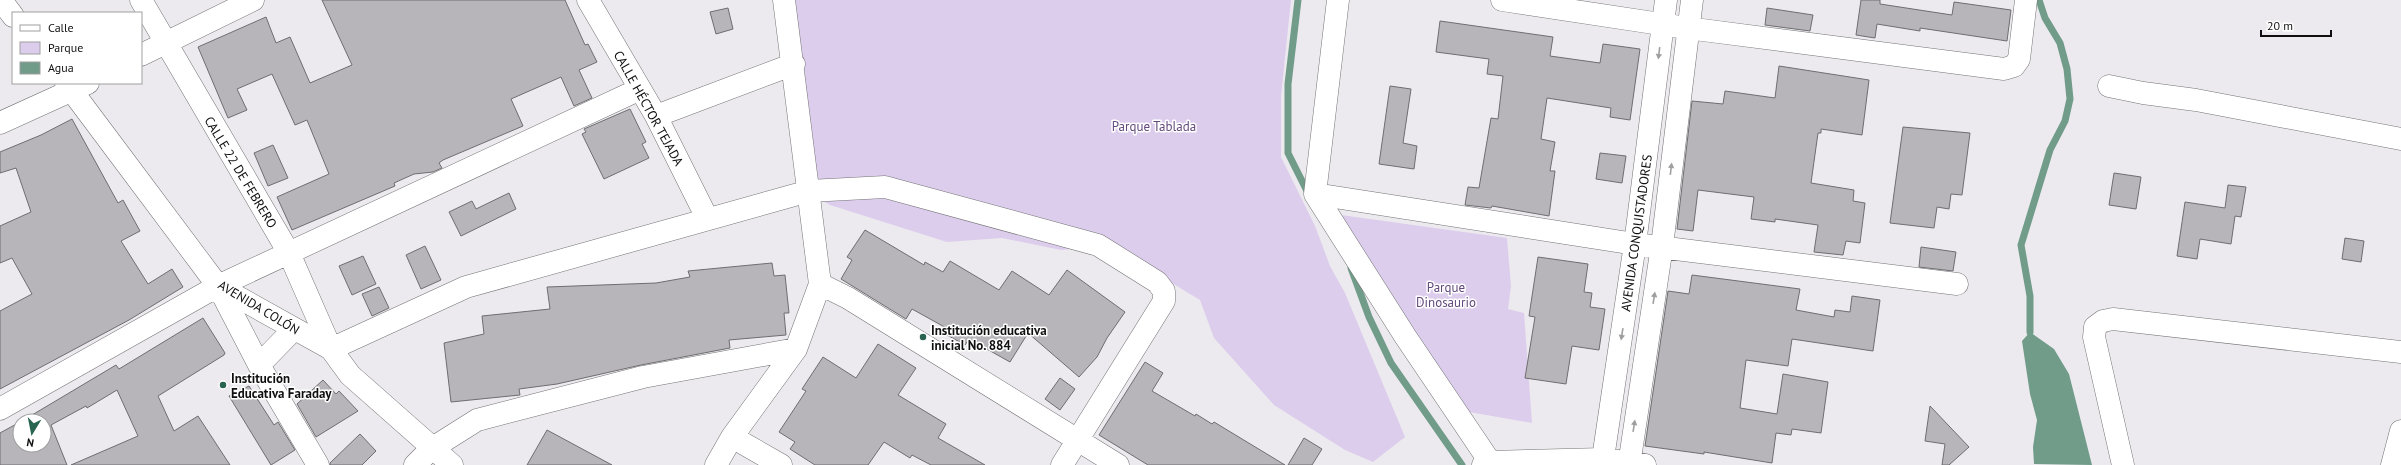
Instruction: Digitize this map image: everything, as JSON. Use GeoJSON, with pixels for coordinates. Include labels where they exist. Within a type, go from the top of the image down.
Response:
{"type":"FeatureCollection","features":[{"type":"Feature","properties":{"kind":"street"},"geometry":{"type":"LineString","coordinates":[[1,0],[12,15]]}},
{"type":"Feature","properties":{"kind":"street","name":"CALLE 22 DE FEBRERO"},"geometry":{"type":"LineString","coordinates":[[141,0],[164,43],[289,253],[331,349]]}},
{"type":"Feature","properties":{"kind":"street"},"geometry":{"type":"LineString","coordinates":[[142,54],[253,0]]}},
{"type":"Feature","properties":{"kind":"street","name":"CALLE HÉCTOR TEJADA"},"geometry":{"type":"LineString","coordinates":[[588,0],[656,116],[707,218]]}},
{"type":"Feature","properties":{"kind":"street"},"geometry":{"type":"LineString","coordinates":[[716,465],[732,436],[796,349],[820,284],[794,64],[784,0]]}},
{"type":"Feature","properties":{"kind":"street"},"geometry":{"type":"LineString","coordinates":[[1338,0],[1315,194],[1404,336],[1489,464],[1602,462],[1634,464]]}},
{"type":"Feature","properties":{"kind":"street"},"geometry":{"type":"LineString","coordinates":[[1502,0],[1688,28],[2004,69],[2014,66],[2019,59],[2026,0]]}},
{"type":"Feature","properties":{"kind":"street","name":"AVENIDA CONQUISTADORES"},"geometry":{"type":"LineString","coordinates":[[1602,462],[1635,244],[1666,0]]}},
{"type":"Feature","properties":{"kind":"street","name":"AVENIDA CONQUISTADORES"},"geometry":{"type":"LineString","coordinates":[[1634,464],[1692,0]]}},
{"type":"Feature","properties":{"kind":"street"},"geometry":{"type":"LineString","coordinates":[[656,116],[794,64]]}},
{"type":"Feature","properties":{"kind":"street"},"geometry":{"type":"LineString","coordinates":[[0,123],[75,86]]}},
{"type":"Feature","properties":{"kind":"street","name":"AVENIDA COLÓN"},"geometry":{"type":"LineString","coordinates":[[75,86],[218,286],[331,349],[350,376],[452,465]]}},
{"type":"Feature","properties":{"kind":"street"},"geometry":{"type":"LineString","coordinates":[[2109,86],[2143,93],[2196,100],[2401,139]]}},
{"type":"Feature","properties":{"kind":"street"},"geometry":{"type":"LineString","coordinates":[[0,409],[218,286],[640,89]]}},
{"type":"Feature","properties":{"kind":"street"},"geometry":{"type":"LineString","coordinates":[[331,349],[466,287],[707,218],[808,191],[885,187],[1098,245],[1157,282],[1164,291],[1164,301],[1062,465]]}},
{"type":"Feature","properties":{"kind":"street"},"geometry":{"type":"LineString","coordinates":[[1315,194],[1635,244],[1662,246],[1957,284]]}},
{"type":"Feature","properties":{"kind":"street"},"geometry":{"type":"LineString","coordinates":[[820,284],[848,298],[1118,465]]}},
{"type":"Feature","properties":{"kind":"street"},"geometry":{"type":"LineString","coordinates":[[218,286],[310,462]]}},
{"type":"Feature","properties":{"kind":"street"},"geometry":{"type":"LineString","coordinates":[[2123,465],[2094,337],[2095,327],[2103,321],[2113,319],[2401,352]]}},
{"type":"Feature","properties":{"kind":"street"},"geometry":{"type":"LineString","coordinates":[[259,365],[294,329]]}},
{"type":"Feature","properties":{"kind":"street"},"geometry":{"type":"LineString","coordinates":[[415,465],[431,448],[477,420],[643,377],[796,349]]}},
{"type":"Feature","properties":{"kind":"street"},"geometry":{"type":"LineString","coordinates":[[2392,465],[2401,431]]}},
{"type":"Feature","properties":{"kind":"street"},"geometry":{"type":"LineString","coordinates":[[732,436],[781,465]]}},
{"type":"Feature","properties":{"kind":"green space","name":"Parque Tablada"},"geometry":{"type":"Polygon","coordinates":[[[792,0],[1291,0],[1281,96],[1281,157],[1315,226],[1330,266],[1345,293],[1405,437],[1373,462],[1345,450],[1274,405],[1214,338],[1200,300],[1109,245],[1061,250],[1002,238],[947,242],[830,205],[803,189],[792,0]]]}},
{"type":"Feature","properties":{"kind":"green space","name":"Parque Dinosaurio"},"geometry":{"type":"Polygon","coordinates":[[[1341,215],[1507,238],[1511,286],[1508,309],[1524,313],[1532,423],[1458,410],[1386,321],[1341,215]]]}},
{"type":"Feature","properties":{"kind":"water"},"geometry":{"type":"Polygon","coordinates":[[[2030,332],[2054,349],[2069,374],[2092,465],[2034,464],[2033,447],[2037,420],[2030,394],[2022,341],[2030,332]]]}},
{"type":"Feature","properties":{"kind":"building"},"geometry":{"type":"Polygon","coordinates":[[[322,0],[565,0],[585,45],[588,44],[597,62],[579,70],[592,98],[574,106],[561,77],[511,99],[523,126],[443,160],[439,163],[442,168],[433,172],[414,174],[394,183],[395,186],[292,230],[277,197],[329,174],[307,120],[295,125],[272,74],[237,89],[247,110],[228,118],[198,47],[266,17],[276,43],[290,37],[310,83],[352,65],[322,0]]]}},
{"type":"Feature","properties":{"kind":"building"},"geometry":{"type":"Polygon","coordinates":[[[1861,0],[1880,0],[1880,4],[1952,15],[1954,2],[2011,10],[2007,41],[1920,28],[1920,31],[1877,24],[1875,38],[1856,35],[1861,0]]]}},
{"type":"Feature","properties":{"kind":"building"},"geometry":{"type":"Polygon","coordinates":[[[728,8],[733,29],[716,34],[710,12],[728,8]]]}},
{"type":"Feature","properties":{"kind":"building"},"geometry":{"type":"Polygon","coordinates":[[[1767,8],[1813,15],[1810,31],[1765,25],[1767,8]]]}},
{"type":"Feature","properties":{"kind":"building"},"geometry":{"type":"Polygon","coordinates":[[[1440,21],[1553,37],[1550,56],[1600,63],[1603,44],[1640,49],[1630,120],[1610,117],[1611,108],[1547,98],[1541,139],[1555,142],[1550,171],[1555,171],[1549,216],[1492,206],[1491,208],[1465,205],[1468,187],[1479,188],[1491,118],[1498,119],[1503,76],[1487,74],[1489,59],[1436,52],[1440,21]]]}},
{"type":"Feature","properties":{"kind":"building"},"geometry":{"type":"Polygon","coordinates":[[[1779,66],[1869,80],[1862,135],[1821,129],[1821,133],[1818,133],[1811,183],[1854,190],[1853,201],[1865,203],[1860,243],[1846,241],[1843,255],[1814,252],[1818,225],[1775,219],[1775,222],[1751,219],[1754,197],[1698,190],[1693,231],[1677,229],[1692,101],[1723,104],[1725,91],[1775,98],[1779,66]]]}},
{"type":"Feature","properties":{"kind":"building"},"geometry":{"type":"Polygon","coordinates":[[[1390,86],[1411,89],[1403,143],[1417,146],[1414,169],[1379,164],[1390,86]]]}},
{"type":"Feature","properties":{"kind":"building"},"geometry":{"type":"Polygon","coordinates":[[[630,109],[646,142],[642,144],[649,158],[604,179],[582,134],[586,132],[584,129],[630,109]]]}},
{"type":"Feature","properties":{"kind":"building"},"geometry":{"type":"Polygon","coordinates":[[[72,119],[118,203],[123,200],[140,231],[121,241],[148,284],[172,269],[183,287],[129,320],[0,389],[0,311],[32,294],[12,258],[0,263],[0,226],[31,212],[16,168],[0,173],[0,152],[41,135],[72,119]]]}},
{"type":"Feature","properties":{"kind":"building"},"geometry":{"type":"Polygon","coordinates":[[[1903,127],[1970,133],[1962,195],[1951,194],[1949,209],[1937,207],[1934,228],[1890,223],[1903,127]]]}},
{"type":"Feature","properties":{"kind":"building"},"geometry":{"type":"Polygon","coordinates":[[[273,145],[288,178],[268,186],[254,153],[273,145]]]}},
{"type":"Feature","properties":{"kind":"building"},"geometry":{"type":"Polygon","coordinates":[[[1600,153],[1626,156],[1622,183],[1596,179],[1600,153]]]}},
{"type":"Feature","properties":{"kind":"building"},"geometry":{"type":"Polygon","coordinates":[[[2114,173],[2141,177],[2136,209],[2109,205],[2114,173]]]}},
{"type":"Feature","properties":{"kind":"building"},"geometry":{"type":"Polygon","coordinates":[[[2228,185],[2246,187],[2241,217],[2235,216],[2231,244],[2200,239],[2197,259],[2177,256],[2185,202],[2225,208],[2228,185]]]}},
{"type":"Feature","properties":{"kind":"building"},"geometry":{"type":"Polygon","coordinates":[[[509,193],[516,209],[461,236],[449,212],[472,201],[476,209],[509,193]]]}},
{"type":"Feature","properties":{"kind":"building"},"geometry":{"type":"Polygon","coordinates":[[[865,230],[924,265],[925,262],[943,272],[950,261],[999,290],[1012,271],[1049,295],[1067,270],[1125,312],[1107,338],[1097,357],[1079,377],[1028,333],[1010,362],[969,339],[965,345],[947,335],[950,330],[912,309],[906,319],[841,279],[852,260],[847,257],[865,230]]]}},
{"type":"Feature","properties":{"kind":"building"},"geometry":{"type":"Polygon","coordinates":[[[2345,238],[2364,241],[2361,262],[2342,259],[2345,238]]]}},
{"type":"Feature","properties":{"kind":"building"},"geometry":{"type":"Polygon","coordinates":[[[425,246],[441,280],[421,289],[406,255],[425,246]]]}},
{"type":"Feature","properties":{"kind":"building"},"geometry":{"type":"Polygon","coordinates":[[[1921,247],[1956,252],[1953,271],[1919,267],[1921,247]]]}},
{"type":"Feature","properties":{"kind":"building"},"geometry":{"type":"Polygon","coordinates":[[[363,256],[376,284],[352,295],[339,266],[363,256]]]}},
{"type":"Feature","properties":{"kind":"building"},"geometry":{"type":"Polygon","coordinates":[[[1538,257],[1588,264],[1584,292],[1592,293],[1590,307],[1605,309],[1599,350],[1572,346],[1566,384],[1525,378],[1535,317],[1529,316],[1538,257]]]}},
{"type":"Feature","properties":{"kind":"building"},"geometry":{"type":"Polygon","coordinates":[[[772,263],[774,276],[785,275],[789,313],[784,313],[786,335],[729,340],[730,348],[641,365],[557,384],[519,389],[520,395],[451,402],[444,343],[484,334],[482,316],[550,309],[547,287],[656,283],[690,277],[688,271],[772,263]]]}},
{"type":"Feature","properties":{"kind":"building"},"geometry":{"type":"Polygon","coordinates":[[[1692,275],[1800,289],[1796,310],[1834,317],[1835,310],[1850,312],[1852,296],[1880,300],[1873,351],[1792,339],[1788,366],[1746,360],[1740,408],[1777,414],[1783,374],[1828,382],[1821,433],[1792,429],[1791,435],[1776,433],[1772,463],[1704,452],[1704,454],[1645,446],[1668,291],[1689,294],[1692,275]]]}},
{"type":"Feature","properties":{"kind":"building"},"geometry":{"type":"Polygon","coordinates":[[[379,287],[389,308],[372,316],[362,294],[379,287]]]}},
{"type":"Feature","properties":{"kind":"building"},"geometry":{"type":"Polygon","coordinates":[[[203,318],[225,353],[224,355],[158,396],[174,431],[198,416],[230,465],[71,465],[138,436],[117,390],[87,408],[86,406],[52,424],[52,413],[35,413],[116,365],[119,369],[203,318]]]}},
{"type":"Feature","properties":{"kind":"building"},"geometry":{"type":"Polygon","coordinates":[[[878,344],[916,368],[898,395],[946,424],[938,438],[985,465],[931,465],[912,455],[910,458],[884,442],[868,465],[815,465],[790,449],[795,442],[779,432],[806,391],[802,389],[823,357],[856,378],[878,344]]]}},
{"type":"Feature","properties":{"kind":"building"},"geometry":{"type":"Polygon","coordinates":[[[1145,362],[1163,373],[1152,391],[1195,416],[1196,414],[1212,424],[1214,422],[1285,465],[1148,465],[1099,435],[1145,362]]]}},
{"type":"Feature","properties":{"kind":"building"},"geometry":{"type":"Polygon","coordinates":[[[1060,378],[1075,389],[1060,410],[1045,399],[1060,378]]]}},
{"type":"Feature","properties":{"kind":"building"},"geometry":{"type":"Polygon","coordinates":[[[323,380],[336,394],[339,391],[358,411],[316,437],[297,404],[323,380]]]}},
{"type":"Feature","properties":{"kind":"building"},"geometry":{"type":"Polygon","coordinates":[[[249,386],[274,425],[278,422],[295,450],[271,465],[229,396],[249,386]]]}},
{"type":"Feature","properties":{"kind":"building"},"geometry":{"type":"Polygon","coordinates":[[[1930,406],[1969,447],[1949,465],[1942,465],[1945,444],[1925,441],[1930,406]]]}},
{"type":"Feature","properties":{"kind":"building"},"geometry":{"type":"Polygon","coordinates":[[[12,426],[12,453],[52,453],[52,428],[67,465],[0,465],[0,433],[12,426]]]}},
{"type":"Feature","properties":{"kind":"building"},"geometry":{"type":"Polygon","coordinates":[[[547,430],[612,465],[527,465],[547,430]]]}},
{"type":"Feature","properties":{"kind":"building"},"geometry":{"type":"Polygon","coordinates":[[[360,434],[376,451],[362,465],[330,465],[330,463],[360,434]]]}},
{"type":"Feature","properties":{"kind":"building"},"geometry":{"type":"Polygon","coordinates":[[[1304,438],[1322,449],[1312,465],[1288,465],[1304,438]]]}},
{"type":"Feature","properties":{"kind":"waterway"},"geometry":{"type":"LineString","coordinates":[[1298,0],[1288,84],[1288,153],[1309,195]]}},
{"type":"Feature","properties":{"kind":"waterway"},"geometry":{"type":"LineString","coordinates":[[2030,332],[2030,296],[2021,245],[2050,150],[2065,121],[2070,99],[2067,69],[2060,43],[2045,18],[2039,0]]}},
{"type":"Feature","properties":{"kind":"waterway"},"geometry":{"type":"LineString","coordinates":[[1351,268],[1369,317],[1391,363],[1462,465]]}},
{"type":"Feature","properties":{"kind":"place","name":"Institución educativa inicial No. 884"},"geometry":{"type":"Point","coordinates":[923,337]}},
{"type":"Feature","properties":{"kind":"place","name":"Institución Educativa Faraday"},"geometry":{"type":"Point","coordinates":[223,385]}}]}
